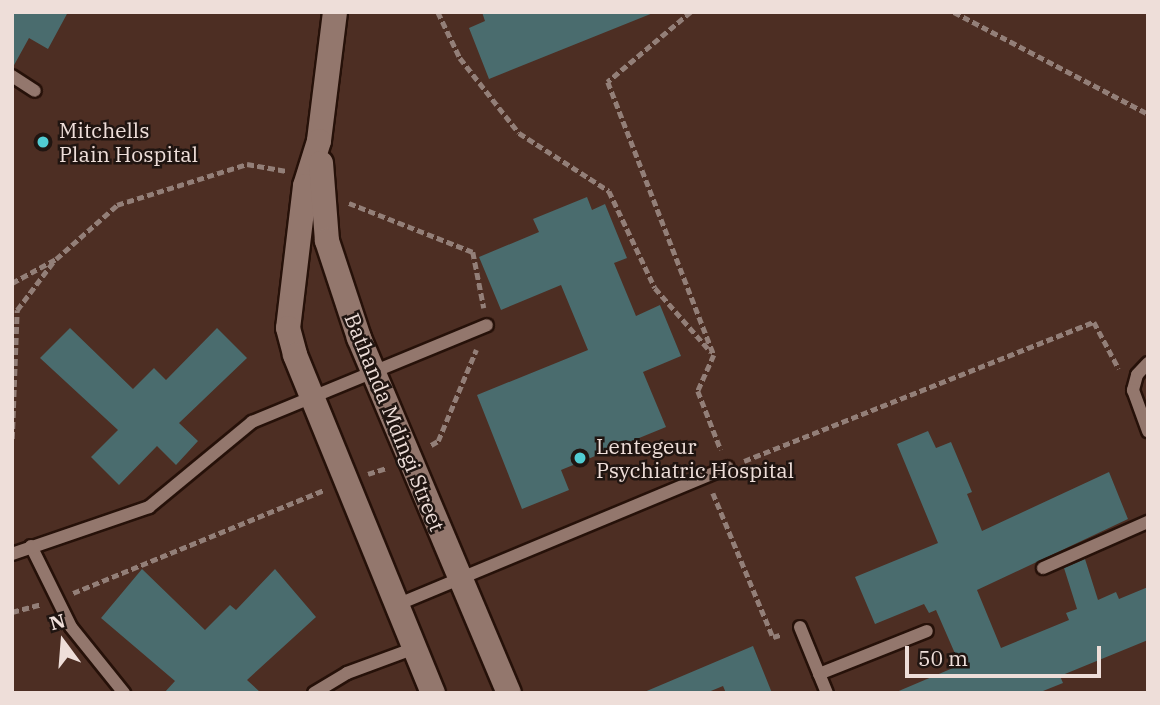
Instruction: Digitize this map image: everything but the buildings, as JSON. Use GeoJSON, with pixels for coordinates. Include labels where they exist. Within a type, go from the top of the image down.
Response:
{"type":"FeatureCollection","features":[{"type":"Feature","properties":{"kind":"street","name":"Bathanda Mdingi Street"},"geometry":{"type":"LineString","coordinates":[[335,12],[319,141],[305,186],[288,328],[433,693]]}},
{"type":"Feature","properties":{"kind":"street","name":"Bathanda Mdingi Street"},"geometry":{"type":"LineString","coordinates":[[319,141],[327,242],[372,369],[509,693]]}},
{"type":"Feature","properties":{"kind":"lane"},"geometry":{"type":"LineString","coordinates":[[12,76],[35,90]]}},
{"type":"Feature","properties":{"kind":"lane"},"geometry":{"type":"LineString","coordinates":[[12,554],[149,507],[240,430],[314,399],[372,369],[487,325]]}},
{"type":"Feature","properties":{"kind":"lane"},"geometry":{"type":"LineString","coordinates":[[1148,362],[1137,375],[1136,403],[1148,430]]}},
{"type":"Feature","properties":{"kind":"lane"},"geometry":{"type":"LineString","coordinates":[[399,604],[728,467]]}},
{"type":"Feature","properties":{"kind":"lane"},"geometry":{"type":"LineString","coordinates":[[1043,568],[1148,522]]}},
{"type":"Feature","properties":{"kind":"lane"},"geometry":{"type":"LineString","coordinates":[[31,546],[78,636],[124,693]]}},
{"type":"Feature","properties":{"kind":"lane"},"geometry":{"type":"LineString","coordinates":[[800,627],[827,693]]}},
{"type":"Feature","properties":{"kind":"lane"},"geometry":{"type":"LineString","coordinates":[[819,674],[926,631]]}},
{"type":"Feature","properties":{"kind":"lane"},"geometry":{"type":"LineString","coordinates":[[314,693],[348,673],[415,648]]}},
{"type":"Feature","properties":{"kind":"path"},"geometry":{"type":"LineString","coordinates":[[438,12],[460,58],[519,133],[609,191],[654,288],[714,355]]}},
{"type":"Feature","properties":{"kind":"path"},"geometry":{"type":"LineString","coordinates":[[691,12],[608,82],[714,355],[698,391],[728,467]]}},
{"type":"Feature","properties":{"kind":"path"},"geometry":{"type":"LineString","coordinates":[[954,12],[1148,114]]}},
{"type":"Feature","properties":{"kind":"path"},"geometry":{"type":"LineString","coordinates":[[12,439],[17,310],[56,258]]}},
{"type":"Feature","properties":{"kind":"path"},"geometry":{"type":"LineString","coordinates":[[800,627],[773,637],[711,488],[728,467],[1094,323],[1136,403]]}},
{"type":"Feature","properties":{"kind":"path"},"geometry":{"type":"LineString","coordinates":[[12,612],[57,600]]}},
{"type":"Feature","properties":{"kind":"shaded area","name":"Lentegeur Psychiatric Hospital"},"geometry":{"type":"Polygon","coordinates":[[[12,12],[1148,12],[1148,693],[12,693],[12,12]]]}},
{"type":"Feature","properties":{"kind":"place","name":"Mitchells Plain Hospital"},"geometry":{"type":"Point","coordinates":[43,142]}},
{"type":"Feature","properties":{"kind":"place","name":"Lentegeur Psychiatric Hospital"},"geometry":{"type":"Point","coordinates":[580,458]}}]}
